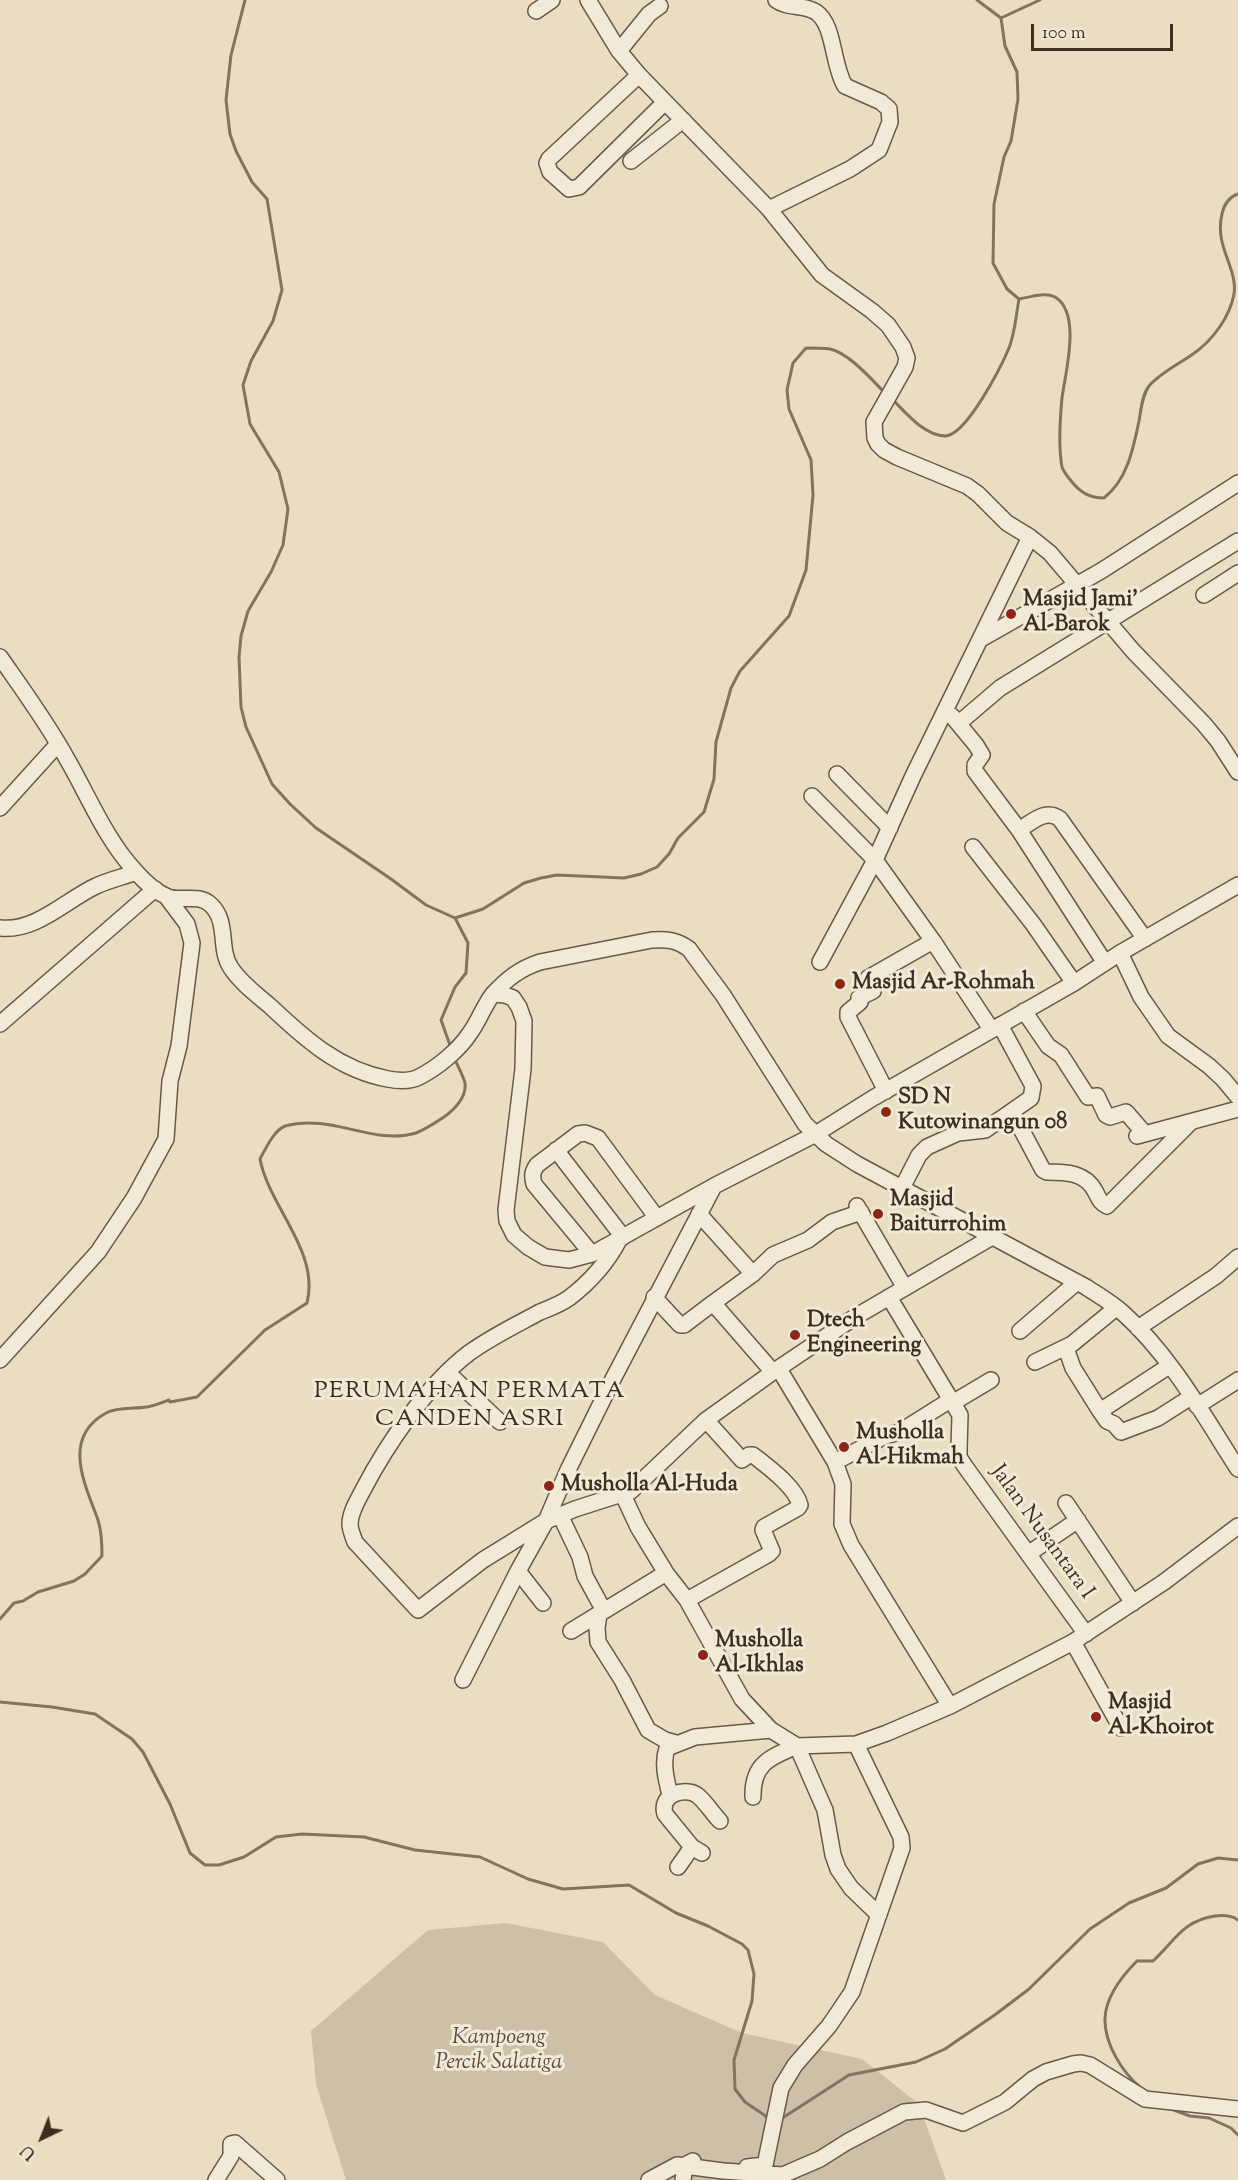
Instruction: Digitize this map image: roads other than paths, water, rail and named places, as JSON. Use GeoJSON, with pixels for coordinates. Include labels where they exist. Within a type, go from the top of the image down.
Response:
{"type":"FeatureCollection","features":[{"type":"Feature","properties":{"kind":"street"},"geometry":{"type":"LineString","coordinates":[[536,11],[552,0]]}},
{"type":"Feature","properties":{"kind":"street"},"geometry":{"type":"LineString","coordinates":[[588,0],[619,51],[639,75],[769,209],[822,275],[872,311],[897,337],[907,358],[874,422],[875,438],[884,450],[967,486],[1007,524],[1030,537],[1050,553],[1133,651],[1204,724],[1238,772]]}},
{"type":"Feature","properties":{"kind":"street"},"geometry":{"type":"LineString","coordinates":[[769,209],[850,169],[879,150],[890,122],[889,109],[881,102],[845,86],[832,47],[829,29],[820,15],[812,10],[776,0]]}},
{"type":"Feature","properties":{"kind":"street"},"geometry":{"type":"LineString","coordinates":[[619,51],[649,14],[660,6]]}},
{"type":"Feature","properties":{"kind":"street"},"geometry":{"type":"LineString","coordinates":[[639,75],[549,159],[547,163],[550,172],[563,186],[569,189],[579,187],[665,102]]}},
{"type":"Feature","properties":{"kind":"street"},"geometry":{"type":"LineString","coordinates":[[631,161],[682,120]]}},
{"type":"Feature","properties":{"kind":"street"},"geometry":{"type":"LineString","coordinates":[[981,639],[1076,585],[1237,485]]}},
{"type":"Feature","properties":{"kind":"street"},"geometry":{"type":"LineString","coordinates":[[820,962],[875,860],[913,776],[1030,537]]}},
{"type":"Feature","properties":{"kind":"street"},"geometry":{"type":"LineString","coordinates":[[959,723],[1000,688],[1238,541]]}},
{"type":"Feature","properties":{"kind":"street"},"geometry":{"type":"LineString","coordinates":[[1204,595],[1238,573]]}},
{"type":"Feature","properties":{"kind":"street"},"geometry":{"type":"LineString","coordinates":[[0,657],[58,744],[117,848],[136,872],[160,893],[187,924],[192,943],[179,1046],[170,1081],[166,1139],[134,1198],[98,1252],[0,1360]]}},
{"type":"Feature","properties":{"kind":"street"},"geometry":{"type":"LineString","coordinates":[[946,709],[982,755],[975,765],[975,771],[1019,830],[1105,963]]}},
{"type":"Feature","properties":{"kind":"street"},"geometry":{"type":"LineString","coordinates":[[0,808],[58,744]]}},
{"type":"Feature","properties":{"kind":"street"},"geometry":{"type":"LineString","coordinates":[[837,774],[890,828]]}},
{"type":"Feature","properties":{"kind":"street"},"geometry":{"type":"LineString","coordinates":[[812,795],[875,860],[995,1027],[1034,1088],[1030,1100],[985,1130],[958,1132],[927,1147],[919,1155],[902,1188]]}},
{"type":"Feature","properties":{"kind":"street"},"geometry":{"type":"LineString","coordinates":[[1019,830],[1047,813],[1054,814],[1060,819],[1145,939]]}},
{"type":"Feature","properties":{"kind":"street"},"geometry":{"type":"LineString","coordinates":[[973,847],[1033,924],[1074,983]]}},
{"type":"Feature","properties":{"kind":"street"},"geometry":{"type":"LineString","coordinates":[[0,928],[27,924],[44,917],[98,885],[136,872]]}},
{"type":"Feature","properties":{"kind":"street"},"geometry":{"type":"LineString","coordinates":[[493,994],[513,998],[524,1021],[524,1069],[506,1210],[507,1221],[514,1235],[528,1248],[545,1257],[568,1260],[592,1254],[714,1185],[814,1135],[1238,885]]}},
{"type":"Feature","properties":{"kind":"street"},"geometry":{"type":"LineString","coordinates":[[0,1024],[160,893],[198,898],[210,903],[219,914],[226,956],[233,971],[310,1043],[337,1061],[369,1076],[400,1081],[416,1079],[432,1070],[469,1035],[493,994],[509,977],[523,968],[652,940],[663,939],[677,942],[689,949],[723,995],[814,1135],[857,1164],[1077,1282],[1116,1308],[1138,1328],[1169,1366],[1238,1469]]}},
{"type":"Feature","properties":{"kind":"street"},"geometry":{"type":"LineString","coordinates":[[886,1091],[848,1013],[860,1002],[859,998],[873,991],[868,978],[933,941]]}},
{"type":"Feature","properties":{"kind":"street"},"geometry":{"type":"LineString","coordinates":[[1120,953],[1142,997],[1168,1036],[1223,1078],[1238,1097]]}},
{"type":"Feature","properties":{"kind":"street"},"geometry":{"type":"LineString","coordinates":[[1024,1011],[1048,1046],[1061,1055],[1088,1097],[1097,1096],[1106,1115],[1110,1118],[1126,1112],[1141,1135],[1238,1109]]}},
{"type":"Feature","properties":{"kind":"street"},"geometry":{"type":"LineString","coordinates":[[1012,1112],[1043,1170],[1076,1174],[1088,1180],[1101,1203],[1107,1206],[1190,1123]]}},
{"type":"Feature","properties":{"kind":"street"},"geometry":{"type":"LineString","coordinates":[[592,1254],[534,1184],[533,1172],[537,1165],[578,1134],[585,1133],[598,1138],[657,1218]]}},
{"type":"Feature","properties":{"kind":"street"},"geometry":{"type":"LineString","coordinates":[[556,1150],[621,1239]]}},
{"type":"Feature","properties":{"kind":"street"},"geometry":{"type":"LineString","coordinates":[[463,1680],[518,1571],[553,1518],[568,1470],[654,1297],[714,1185]]}},
{"type":"Feature","properties":{"kind":"street"},"geometry":{"type":"LineString","coordinates":[[654,1297],[674,1321],[684,1325],[753,1274],[774,1255],[808,1240],[832,1222],[859,1209],[905,1288]]}},
{"type":"Feature","properties":{"kind":"street"},"geometry":{"type":"LineString","coordinates":[[699,1214],[753,1274]]}},
{"type":"Feature","properties":{"kind":"street"},"geometry":{"type":"LineString","coordinates":[[621,1239],[599,1270],[567,1300],[496,1336],[468,1353],[447,1372],[380,1458],[355,1506],[350,1522],[355,1542],[418,1610],[483,1560],[553,1518],[631,1491],[706,1420],[776,1370],[855,1317],[992,1237]]}},
{"type":"Feature","properties":{"kind":"street"},"geometry":{"type":"LineString","coordinates":[[1138,1328],[1216,1276],[1238,1257]]}},
{"type":"Feature","properties":{"kind":"street"},"geometry":{"type":"LineString","coordinates":[[1020,1331],[1077,1282]]}},
{"type":"Feature","properties":{"kind":"street","name":"Jalan Nusantara I"},"geometry":{"type":"LineString","coordinates":[[889,1297],[960,1415],[959,1456],[1028,1554],[1080,1638],[1121,1728]]}},
{"type":"Feature","properties":{"kind":"street"},"geometry":{"type":"LineString","coordinates":[[713,1303],[776,1370],[835,1462],[843,1484],[842,1524],[847,1538],[950,1706]]}},
{"type":"Feature","properties":{"kind":"street"},"geometry":{"type":"LineString","coordinates":[[1035,1362],[1066,1348],[1116,1308]]}},
{"type":"Feature","properties":{"kind":"street"},"geometry":{"type":"LineString","coordinates":[[1066,1348],[1073,1368],[1107,1421],[1114,1424],[1121,1432],[1158,1418],[1238,1380]]}},
{"type":"Feature","properties":{"kind":"street"},"geometry":{"type":"LineString","coordinates":[[1100,1410],[1169,1366]]}},
{"type":"Feature","properties":{"kind":"street"},"geometry":{"type":"LineString","coordinates":[[447,1372],[500,1422]]}},
{"type":"Feature","properties":{"kind":"street"},"geometry":{"type":"LineString","coordinates":[[835,1462],[883,1437],[901,1431],[991,1380]]}},
{"type":"Feature","properties":{"kind":"street"},"geometry":{"type":"LineString","coordinates":[[687,1600],[769,1554],[772,1551],[763,1530],[764,1527],[800,1505],[798,1497],[776,1474],[753,1455],[742,1460],[706,1420]]}},
{"type":"Feature","properties":{"kind":"street"},"geometry":{"type":"LineString","coordinates":[[623,1495],[638,1527],[666,1573],[687,1600],[742,1699],[771,1730],[797,1746],[825,1810],[833,1855],[838,1869],[850,1888],[879,1915]]}},
{"type":"Feature","properties":{"kind":"street"},"geometry":{"type":"LineString","coordinates":[[1066,1503],[1133,1603]]}},
{"type":"Feature","properties":{"kind":"street"},"geometry":{"type":"LineString","coordinates":[[553,1518],[580,1557],[585,1576],[601,1612],[597,1628],[598,1642],[622,1680],[648,1730],[665,1740],[676,1743]]}},
{"type":"Feature","properties":{"kind":"street"},"geometry":{"type":"LineString","coordinates":[[1028,1554],[1078,1520]]}},
{"type":"Feature","properties":{"kind":"street"},"geometry":{"type":"LineString","coordinates":[[753,1797],[753,1781],[760,1767],[773,1756],[797,1746],[856,1744],[950,1706],[1080,1638],[1133,1603],[1238,1526]]}},
{"type":"Feature","properties":{"kind":"street"},"geometry":{"type":"LineString","coordinates":[[518,1571],[543,1603]]}},
{"type":"Feature","properties":{"kind":"street"},"geometry":{"type":"LineString","coordinates":[[571,1631],[666,1573]]}},
{"type":"Feature","properties":{"kind":"street"},"geometry":{"type":"LineString","coordinates":[[670,1795],[665,1778],[664,1756],[667,1748],[695,1737],[771,1730]]}},
{"type":"Feature","properties":{"kind":"street"},"geometry":{"type":"LineString","coordinates":[[684,2172],[692,2161],[752,2167],[765,2165],[781,2088],[795,2065],[829,2026],[852,1992],[902,1848],[901,1837],[856,1744]]}},
{"type":"Feature","properties":{"kind":"street"},"geometry":{"type":"LineString","coordinates":[[678,1867],[697,1850],[665,1814],[665,1802],[670,1795],[690,1792],[696,1795],[720,1821]]}},
{"type":"Feature","properties":{"kind":"street"},"geometry":{"type":"LineString","coordinates":[[649,2180],[677,2165],[684,2172],[723,2171],[783,2175],[820,2159],[904,2112],[926,2110],[963,2123],[1010,2099],[1038,2075],[1072,2064],[1090,2065],[1157,2100],[1238,2109]]}},
{"type":"Feature","properties":{"kind":"street"},"geometry":{"type":"LineString","coordinates":[[216,2180],[231,2156],[231,2144],[235,2143],[277,2180]]}},
{"type":"Feature","properties":{"kind":"waterway"},"geometry":{"type":"LineString","coordinates":[[245,0],[231,55],[226,100],[230,134],[252,182],[267,199],[282,290],[273,321],[251,361],[243,385],[250,424],[279,472],[288,509],[283,545],[271,572],[248,611],[241,636],[239,657],[241,707],[246,727],[272,784],[290,804],[316,828],[426,905],[455,918],[483,909],[524,883],[557,875],[624,878],[657,867],[669,854],[678,838],[704,812],[714,779],[716,742],[731,688],[740,671],[789,616],[806,570],[813,495],[811,460],[789,409],[787,390],[793,363],[806,348],[830,349],[852,361],[886,394]]}},
{"type":"Feature","properties":{"kind":"waterway"},"geometry":{"type":"LineString","coordinates":[[893,400],[916,423],[930,432],[945,436],[953,433],[963,425],[991,384],[1009,348],[1014,330],[1019,299],[1007,289],[993,263],[994,204],[1004,157],[1011,141],[1018,99],[1017,72],[1005,46],[1001,18],[977,0]]}},
{"type":"Feature","properties":{"kind":"waterway"},"geometry":{"type":"LineString","coordinates":[[1001,18],[1040,0]]}},
{"type":"Feature","properties":{"kind":"waterway"},"geometry":{"type":"LineString","coordinates":[[1019,299],[1037,295],[1055,297],[1063,305],[1068,316],[1070,344],[1060,424],[1062,467],[1082,492],[1104,498],[1112,491],[1128,464],[1143,398],[1149,386],[1207,342],[1229,311],[1234,294],[1234,284],[1223,247],[1220,226],[1226,205],[1232,197],[1238,194]]}},
{"type":"Feature","properties":{"kind":"waterway"},"geometry":{"type":"LineString","coordinates":[[451,1048],[441,1020],[455,987],[466,973],[468,943],[455,918]]}},
{"type":"Feature","properties":{"kind":"waterway"},"geometry":{"type":"LineString","coordinates":[[0,1619],[14,1603],[23,1601],[38,1592],[74,1581],[85,1574],[102,1556],[99,1525],[87,1492],[80,1462],[80,1448],[84,1435],[92,1423],[106,1413],[115,1410],[147,1407],[169,1400],[170,1402],[197,1397],[265,1330],[307,1303],[309,1284],[306,1265],[300,1247],[265,1177],[260,1159],[274,1136],[285,1126],[302,1123],[319,1123],[384,1136],[416,1133],[448,1114],[462,1098],[465,1083],[454,1057]]}},
{"type":"Feature","properties":{"kind":"waterway"},"geometry":{"type":"LineString","coordinates":[[0,1702],[95,1714],[132,1739],[143,1752],[170,1804],[190,1853],[205,1865],[219,1865],[244,1857],[276,1837],[302,1834],[364,1837],[415,1850],[480,1857],[528,1879],[563,1889],[629,1885],[676,1913],[708,1926],[742,1944],[748,1950],[754,1974],[752,2001],[734,2060],[735,2089],[745,2102],[770,2119]]}},
{"type":"Feature","properties":{"kind":"waterway"},"geometry":{"type":"LineString","coordinates":[[780,2118],[849,2075],[916,2062],[945,2049],[1029,1989],[1090,1929],[1129,1903],[1166,1888],[1198,1864],[1218,1858],[1238,1860]]}},
{"type":"Feature","properties":{"kind":"waterway"},"geometry":{"type":"LineString","coordinates":[[1141,2088],[1121,2066],[1108,2038],[1106,2010],[1116,1987],[1137,1961],[1153,1961],[1194,1922],[1215,1916],[1230,1916],[1238,1920]]}},
{"type":"Feature","properties":{"kind":"waterway"},"geometry":{"type":"LineString","coordinates":[[1171,2109],[1190,2116],[1209,2118],[1231,2128],[1238,2135]]}},
{"type":"Feature","properties":{"kind":"place","name":"Masjid Jami' Al-Barok"},"geometry":{"type":"Point","coordinates":[1011,614]}},
{"type":"Feature","properties":{"kind":"place","name":"Masjid Ar-Rohmah"},"geometry":{"type":"Point","coordinates":[840,984]}},
{"type":"Feature","properties":{"kind":"place","name":"SD N Kutowinangun 08"},"geometry":{"type":"Point","coordinates":[886,1112]}},
{"type":"Feature","properties":{"kind":"place","name":"Masjid Baiturrohim"},"geometry":{"type":"Point","coordinates":[878,1214]}},
{"type":"Feature","properties":{"kind":"place","name":"Dtech Engineering"},"geometry":{"type":"Point","coordinates":[795,1335]}},
{"type":"Feature","properties":{"kind":"place","name":"Musholla Al-Hikmah"},"geometry":{"type":"Point","coordinates":[844,1447]}},
{"type":"Feature","properties":{"kind":"place","name":"Musholla Al-Huda"},"geometry":{"type":"Point","coordinates":[549,1486]}},
{"type":"Feature","properties":{"kind":"place","name":"Musholla Al-Ikhlas"},"geometry":{"type":"Point","coordinates":[703,1655]}},
{"type":"Feature","properties":{"kind":"place","name":"Masjid Al-Khoirot"},"geometry":{"type":"Point","coordinates":[1096,1717]}},
{"type":"Feature","properties":{"kind":"district","name":"PERUMAHAN PERMATA CANDEN ASRI"},"geometry":{"type":"Point","coordinates":[470,1407]}},
{"type":"Feature","properties":{"kind":"park label","name":"Kampoeng Percik Salatiga"},"geometry":{"type":"Point","coordinates":[499,2052]}}]}
